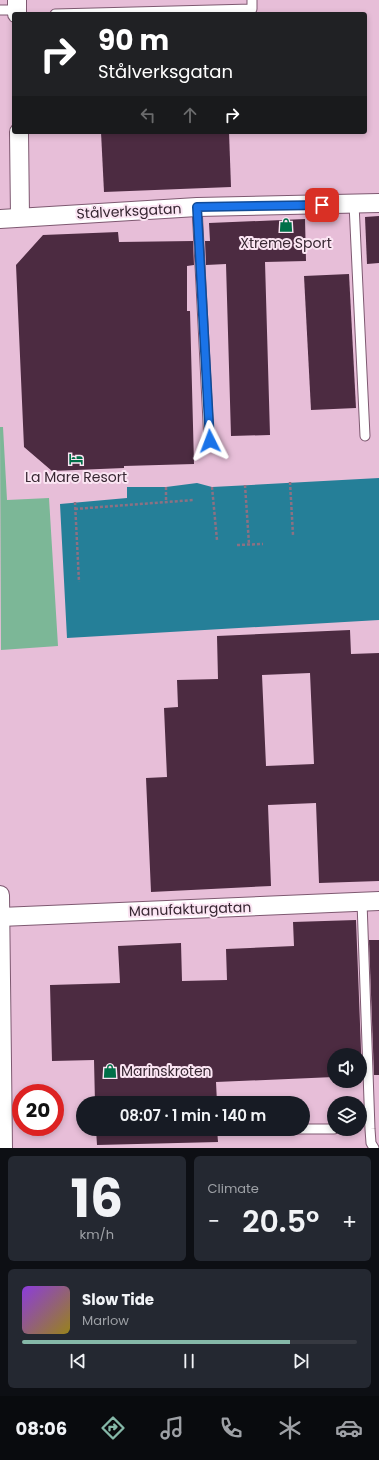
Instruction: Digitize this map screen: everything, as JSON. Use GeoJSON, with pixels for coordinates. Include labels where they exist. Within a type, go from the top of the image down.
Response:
{"type":"FeatureCollection","features":[{"type":"Feature","properties":{"kind":"street"},"geometry":{"type":"LineString","coordinates":[[19,134],[20,217]]}},
{"type":"Feature","properties":{"kind":"street","name":"Stålverksgatan"},"geometry":{"type":"LineString","coordinates":[[0,219],[197,207],[379,203]]}},
{"type":"Feature","properties":{"kind":"street"},"geometry":{"type":"LineString","coordinates":[[0,895],[3,1148]]}},
{"type":"Feature","properties":{"kind":"street","name":"Manufakturgatan"},"geometry":{"type":"LineString","coordinates":[[0,918],[370,902]]}},
{"type":"Feature","properties":{"kind":"lane"},"geometry":{"type":"LineString","coordinates":[[134,12],[252,9],[252,0]]}},
{"type":"Feature","properties":{"kind":"lane"},"geometry":{"type":"LineString","coordinates":[[354,204],[365,436]]}},
{"type":"Feature","properties":{"kind":"lane"},"geometry":{"type":"LineString","coordinates":[[197,207],[210,441]]}},
{"type":"Feature","properties":{"kind":"lane"},"geometry":{"type":"LineString","coordinates":[[370,902],[370,1129],[371,1143],[374,1148]]}},
{"type":"Feature","properties":{"kind":"lane"},"geometry":{"type":"LineString","coordinates":[[310,1129],[327,1129]]}},
{"type":"Feature","properties":{"kind":"path"},"geometry":{"type":"LineString","coordinates":[[290,482],[293,535]]}},
{"type":"Feature","properties":{"kind":"path"},"geometry":{"type":"LineString","coordinates":[[245,485],[249,544]]}},
{"type":"Feature","properties":{"kind":"path"},"geometry":{"type":"LineString","coordinates":[[212,486],[217,540]]}},
{"type":"Feature","properties":{"kind":"path"},"geometry":{"type":"LineString","coordinates":[[166,487],[166,502]]}},
{"type":"Feature","properties":{"kind":"path"},"geometry":{"type":"LineString","coordinates":[[75,509],[193,500]]}},
{"type":"Feature","properties":{"kind":"path"},"geometry":{"type":"LineString","coordinates":[[75,502],[79,582]]}},
{"type":"Feature","properties":{"kind":"path"},"geometry":{"type":"LineString","coordinates":[[237,545],[262,544]]}},
{"type":"Feature","properties":{"kind":"green space"},"geometry":{"type":"Polygon","coordinates":[[[0,427],[3,427],[7,500],[49,498],[58,646],[1,650],[0,427]]]}},
{"type":"Feature","properties":{"kind":"water"},"geometry":{"type":"Polygon","coordinates":[[[379,478],[379,620],[67,638],[60,504],[127,498],[127,487],[166,487],[197,483],[212,487],[379,478]]]}},
{"type":"Feature","properties":{"kind":"building"},"geometry":{"type":"Polygon","coordinates":[[[101,134],[229,134],[231,187],[104,192],[101,134]]]}},
{"type":"Feature","properties":{"kind":"building"},"geometry":{"type":"Polygon","coordinates":[[[379,216],[379,263],[367,264],[365,217],[379,216]]]}},
{"type":"Feature","properties":{"kind":"building"},"geometry":{"type":"Polygon","coordinates":[[[305,219],[306,261],[265,262],[270,435],[231,436],[226,264],[206,265],[205,241],[210,241],[209,223],[305,219]]]}},
{"type":"Feature","properties":{"kind":"building"},"geometry":{"type":"Polygon","coordinates":[[[118,232],[119,242],[193,241],[194,265],[187,266],[187,311],[190,311],[194,464],[124,466],[124,468],[52,471],[24,447],[16,265],[43,235],[118,232]]]}},
{"type":"Feature","properties":{"kind":"building"},"geometry":{"type":"Polygon","coordinates":[[[349,274],[356,408],[311,410],[304,276],[349,274]]]}},
{"type":"Feature","properties":{"kind":"building"},"geometry":{"type":"Polygon","coordinates":[[[350,630],[351,654],[379,653],[379,881],[319,883],[316,803],[268,805],[271,886],[151,892],[146,778],[167,777],[164,708],[178,707],[177,680],[218,679],[217,636],[350,630]],[[310,673],[262,675],[266,766],[314,764],[310,673]]]}},
{"type":"Feature","properties":{"kind":"building"},"geometry":{"type":"Polygon","coordinates":[[[356,920],[361,1048],[327,1048],[327,1077],[216,1082],[217,1096],[95,1096],[94,1060],[52,1061],[50,985],[120,983],[118,946],[181,943],[182,981],[227,980],[226,949],[294,946],[293,922],[356,920]]]}},
{"type":"Feature","properties":{"kind":"building"},"geometry":{"type":"Polygon","coordinates":[[[369,940],[379,940],[379,1075],[374,1075],[369,940]]]}},
{"type":"Feature","properties":{"kind":"building"},"geometry":{"type":"Polygon","coordinates":[[[96,1136],[218,1136],[218,1142],[97,1145],[96,1136]]]}},
{"type":"Feature","properties":{"kind":"place","name":"Xtreme Sport"},"geometry":{"type":"Point","coordinates":[286,225]}},
{"type":"Feature","properties":{"kind":"place","name":"La Mare Resort"},"geometry":{"type":"Point","coordinates":[76,459]}},
{"type":"Feature","properties":{"kind":"place","name":"Marinskroten"},"geometry":{"type":"Point","coordinates":[110,1071]}},
{"type":"Feature","properties":{"kind":"route"},"geometry":{"type":"LineString","coordinates":[[210,441],[197,207],[322,205]]}}]}
